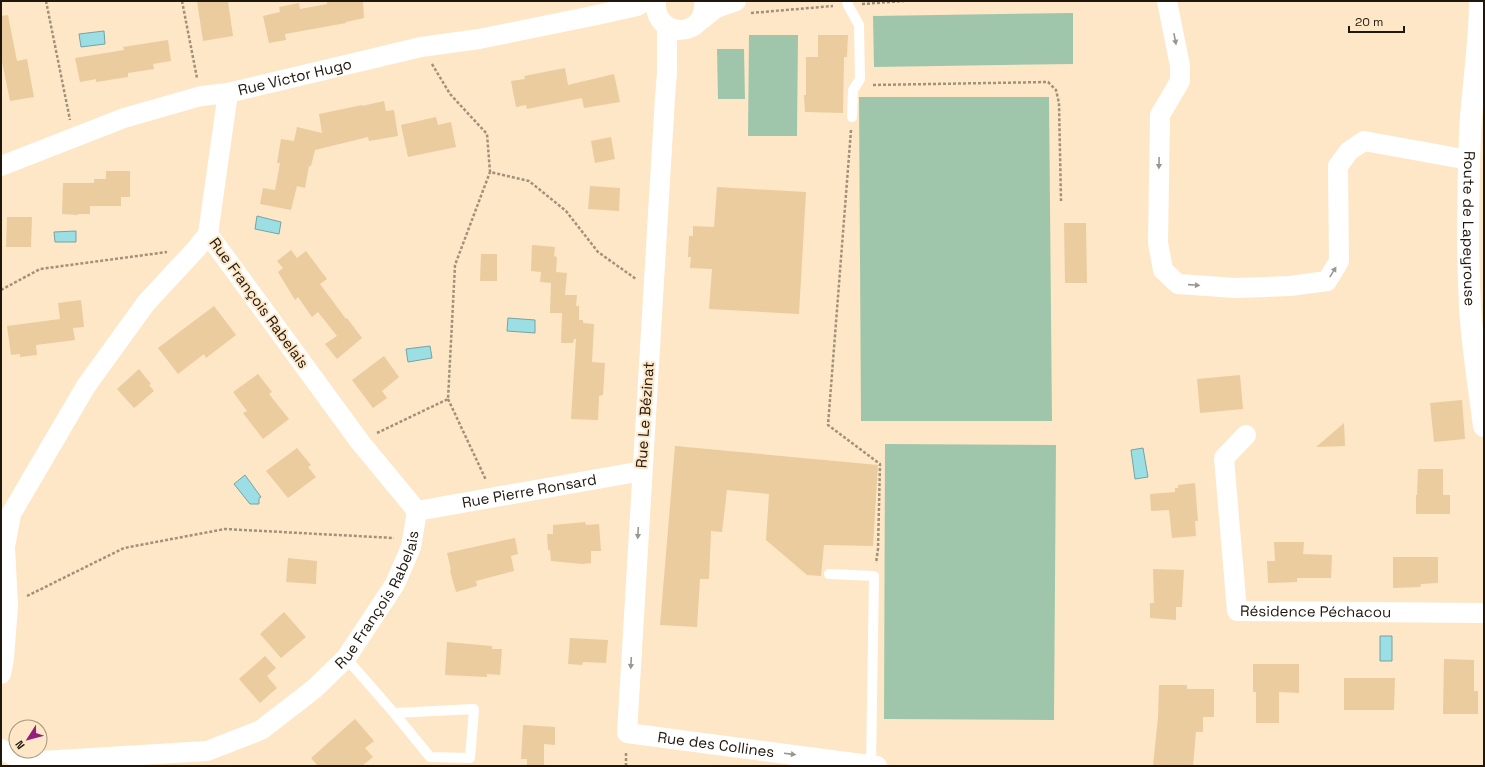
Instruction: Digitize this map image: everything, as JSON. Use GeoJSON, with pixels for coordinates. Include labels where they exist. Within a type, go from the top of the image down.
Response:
{"type":"FeatureCollection","features":[{"type":"Feature","properties":{"kind":"street","name":"Rue Victor Hugo"},"geometry":{"type":"LineString","coordinates":[[1,166],[124,118],[201,96],[228,93],[421,47],[479,39],[597,15],[637,6],[645,1]]}},
{"type":"Feature","properties":{"kind":"street","name":"Rue Le Bézinat"},"geometry":{"type":"LineString","coordinates":[[627,733],[640,494],[665,97],[668,73],[664,25],[657,16],[655,8],[656,1]]}},
{"type":"Feature","properties":{"kind":"street"},"geometry":{"type":"LineString","coordinates":[[1167,1],[1180,66],[1180,81],[1160,115],[1158,243],[1163,270],[1178,284],[1236,288],[1290,286],[1327,281],[1339,261],[1338,166],[1349,151],[1364,141],[1469,160]]}},
{"type":"Feature","properties":{"kind":"street","name":"Route de Lapeyrouse"},"geometry":{"type":"LineString","coordinates":[[1480,1],[1482,26],[1475,63],[1478,105],[1469,160],[1468,216],[1470,307],[1484,426]]}},
{"type":"Feature","properties":{"kind":"street","name":"Rue Le Bézinat"},"geometry":{"type":"LineString","coordinates":[[665,97],[681,44],[699,16],[730,3]]}},
{"type":"Feature","properties":{"kind":"street","name":"Rue Victor Hugo"},"geometry":{"type":"LineString","coordinates":[[597,15],[638,16],[650,18],[676,30],[684,30],[699,16]]}},
{"type":"Feature","properties":{"kind":"street","name":"Rue François Rabelais"},"geometry":{"type":"LineString","coordinates":[[1,674],[4,658],[8,606],[5,547],[11,514],[86,386],[146,303],[203,241],[228,93]]}},
{"type":"Feature","properties":{"kind":"street","name":"Rue François Rabelais"},"geometry":{"type":"LineString","coordinates":[[1,749],[25,762],[207,751],[262,730],[314,690],[346,658],[394,584],[411,547],[417,511],[360,442],[203,241]]}},
{"type":"Feature","properties":{"kind":"street","name":"Résidence Péchacou"},"geometry":{"type":"LineString","coordinates":[[1246,435],[1224,458],[1237,611],[1484,613]]}},
{"type":"Feature","properties":{"kind":"street","name":"Rue Pierre Ronsard"},"geometry":{"type":"LineString","coordinates":[[417,511],[642,471]]}},
{"type":"Feature","properties":{"kind":"street","name":"Rue des Collines"},"geometry":{"type":"LineString","coordinates":[[627,733],[874,765]]}},
{"type":"Feature","properties":{"kind":"lane"},"geometry":{"type":"LineString","coordinates":[[848,3],[858,25],[860,79],[853,90],[852,117]]}},
{"type":"Feature","properties":{"kind":"lane"},"geometry":{"type":"LineString","coordinates":[[829,574],[874,576],[874,765]]}},
{"type":"Feature","properties":{"kind":"lane"},"geometry":{"type":"LineString","coordinates":[[346,658],[430,757],[470,758],[474,709],[394,713]]}},
{"type":"Feature","properties":{"kind":"path"},"geometry":{"type":"LineString","coordinates":[[46,1],[74,138]]}},
{"type":"Feature","properties":{"kind":"path"},"geometry":{"type":"LineString","coordinates":[[182,1],[201,96]]}},
{"type":"Feature","properties":{"kind":"path"},"geometry":{"type":"LineString","coordinates":[[730,3],[729,15],[848,3],[904,1]]}},
{"type":"Feature","properties":{"kind":"path"},"geometry":{"type":"LineString","coordinates":[[421,47],[450,94],[487,134],[490,172],[455,265],[448,399],[494,498]]}},
{"type":"Feature","properties":{"kind":"path"},"geometry":{"type":"LineString","coordinates":[[857,84],[1048,82],[1056,90],[1059,103],[1060,201]]}},
{"type":"Feature","properties":{"kind":"path"},"geometry":{"type":"LineString","coordinates":[[852,117],[828,425],[880,464],[878,549],[874,576]]}},
{"type":"Feature","properties":{"kind":"path"},"geometry":{"type":"LineString","coordinates":[[490,172],[529,181],[566,211],[598,252],[653,290]]}},
{"type":"Feature","properties":{"kind":"path"},"geometry":{"type":"LineString","coordinates":[[1,290],[40,269],[203,241]]}},
{"type":"Feature","properties":{"kind":"path"},"geometry":{"type":"LineString","coordinates":[[360,442],[448,399]]}},
{"type":"Feature","properties":{"kind":"path"},"geometry":{"type":"LineString","coordinates":[[8,606],[124,548],[225,529],[413,539]]}},
{"type":"Feature","properties":{"kind":"green space"},"geometry":{"type":"Polygon","coordinates":[[[1073,13],[1073,64],[874,67],[873,16],[1073,13]]]}},
{"type":"Feature","properties":{"kind":"green space"},"geometry":{"type":"Polygon","coordinates":[[[749,35],[798,35],[797,136],[748,136],[749,35]]]}},
{"type":"Feature","properties":{"kind":"green space"},"geometry":{"type":"Polygon","coordinates":[[[717,49],[744,49],[745,99],[718,99],[717,49]]]}},
{"type":"Feature","properties":{"kind":"green space"},"geometry":{"type":"Polygon","coordinates":[[[859,97],[1049,97],[1052,421],[861,421],[859,97]]]}},
{"type":"Feature","properties":{"kind":"green space"},"geometry":{"type":"Polygon","coordinates":[[[885,444],[1056,445],[1054,720],[884,719],[885,444]]]}},
{"type":"Feature","properties":{"kind":"water"},"geometry":{"type":"Polygon","coordinates":[[[104,31],[105,44],[81,47],[79,34],[104,31]]]}},
{"type":"Feature","properties":{"kind":"water"},"geometry":{"type":"Polygon","coordinates":[[[257,216],[281,222],[279,234],[255,229],[257,216]]]}},
{"type":"Feature","properties":{"kind":"water"},"geometry":{"type":"Polygon","coordinates":[[[76,231],[76,242],[55,242],[54,232],[76,231]]]}},
{"type":"Feature","properties":{"kind":"water"},"geometry":{"type":"Polygon","coordinates":[[[508,318],[535,320],[535,333],[507,331],[508,318]]]}},
{"type":"Feature","properties":{"kind":"water"},"geometry":{"type":"Polygon","coordinates":[[[430,346],[432,358],[408,362],[406,349],[430,346]]]}},
{"type":"Feature","properties":{"kind":"water"},"geometry":{"type":"Polygon","coordinates":[[[1143,448],[1148,477],[1135,479],[1131,450],[1143,448]]]}},
{"type":"Feature","properties":{"kind":"water"},"geometry":{"type":"Polygon","coordinates":[[[245,475],[261,497],[259,498],[259,504],[250,504],[234,484],[245,475]]]}},
{"type":"Feature","properties":{"kind":"water"},"geometry":{"type":"Polygon","coordinates":[[[1380,636],[1392,636],[1392,661],[1380,661],[1380,636]]]}},
{"type":"Feature","properties":{"kind":"building"},"geometry":{"type":"Polygon","coordinates":[[[197,1],[228,1],[233,36],[203,41],[197,1]]]}},
{"type":"Feature","properties":{"kind":"building"},"geometry":{"type":"Polygon","coordinates":[[[327,1],[363,1],[364,18],[346,23],[285,34],[286,40],[269,43],[263,16],[280,12],[279,7],[299,3],[300,9],[327,4],[327,1]]]}},
{"type":"Feature","properties":{"kind":"building"},"geometry":{"type":"Polygon","coordinates":[[[8,15],[17,61],[27,59],[34,97],[10,101],[1,57],[1,16],[8,15]]]}},
{"type":"Feature","properties":{"kind":"building"},"geometry":{"type":"Polygon","coordinates":[[[818,35],[848,35],[847,57],[844,57],[843,113],[805,112],[804,95],[806,95],[806,57],[818,57],[818,35]]]}},
{"type":"Feature","properties":{"kind":"building"},"geometry":{"type":"Polygon","coordinates":[[[168,40],[171,61],[153,64],[154,69],[128,73],[128,77],[96,82],[96,79],[80,82],[75,58],[124,50],[123,47],[168,40]]]}},
{"type":"Feature","properties":{"kind":"building"},"geometry":{"type":"Polygon","coordinates":[[[565,68],[568,85],[614,74],[620,102],[584,108],[582,98],[527,109],[526,105],[516,107],[511,81],[525,79],[524,76],[565,68]]]}},
{"type":"Feature","properties":{"kind":"building"},"geometry":{"type":"Polygon","coordinates":[[[384,101],[386,111],[394,110],[398,136],[369,141],[368,137],[315,150],[311,166],[309,166],[305,188],[297,186],[291,210],[260,204],[263,188],[275,190],[280,163],[277,163],[281,139],[294,141],[297,127],[322,133],[319,114],[384,101]]]}},
{"type":"Feature","properties":{"kind":"building"},"geometry":{"type":"Polygon","coordinates":[[[436,117],[438,125],[451,122],[456,147],[408,157],[401,125],[436,117]]]}},
{"type":"Feature","properties":{"kind":"building"},"geometry":{"type":"Polygon","coordinates":[[[611,137],[615,159],[595,163],[591,141],[611,137]]]}},
{"type":"Feature","properties":{"kind":"building"},"geometry":{"type":"Polygon","coordinates":[[[106,171],[130,171],[130,197],[121,197],[121,206],[90,206],[90,214],[62,214],[63,183],[94,183],[94,179],[106,179],[106,171]]]}},
{"type":"Feature","properties":{"kind":"building"},"geometry":{"type":"Polygon","coordinates":[[[590,186],[620,188],[619,211],[588,209],[590,186]]]}},
{"type":"Feature","properties":{"kind":"building"},"geometry":{"type":"Polygon","coordinates":[[[717,187],[806,192],[799,314],[709,309],[712,269],[690,268],[691,257],[688,257],[689,236],[693,236],[693,226],[714,227],[717,187]]]}},
{"type":"Feature","properties":{"kind":"building"},"geometry":{"type":"Polygon","coordinates":[[[7,217],[32,217],[31,247],[6,247],[7,217]]]}},
{"type":"Feature","properties":{"kind":"building"},"geometry":{"type":"Polygon","coordinates":[[[1064,223],[1086,223],[1087,283],[1065,283],[1064,223]]]}},
{"type":"Feature","properties":{"kind":"building"},"geometry":{"type":"Polygon","coordinates":[[[532,245],[555,247],[554,256],[557,257],[556,272],[567,273],[565,295],[577,295],[576,306],[579,306],[579,320],[583,320],[583,323],[594,324],[592,362],[605,363],[603,395],[599,396],[598,420],[571,419],[576,339],[574,339],[573,343],[561,343],[562,313],[550,313],[551,283],[540,282],[541,272],[531,271],[532,245]]]}},
{"type":"Feature","properties":{"kind":"building"},"geometry":{"type":"Polygon","coordinates":[[[291,250],[297,258],[306,251],[327,279],[320,284],[362,338],[337,359],[325,344],[337,336],[318,312],[312,317],[298,297],[295,300],[278,272],[283,268],[277,261],[291,250]]]}},
{"type":"Feature","properties":{"kind":"building"},"geometry":{"type":"Polygon","coordinates":[[[481,254],[497,254],[497,281],[480,281],[481,254]]]}},
{"type":"Feature","properties":{"kind":"building"},"geometry":{"type":"Polygon","coordinates":[[[81,300],[84,327],[73,328],[75,340],[36,345],[37,355],[20,357],[20,354],[11,355],[7,326],[60,319],[58,303],[81,300]]]}},
{"type":"Feature","properties":{"kind":"building"},"geometry":{"type":"Polygon","coordinates":[[[214,306],[236,335],[206,358],[204,354],[178,374],[158,348],[214,306]]]}},
{"type":"Feature","properties":{"kind":"building"},"geometry":{"type":"Polygon","coordinates":[[[384,356],[399,377],[382,391],[387,398],[373,408],[352,380],[384,356]]]}},
{"type":"Feature","properties":{"kind":"building"},"geometry":{"type":"Polygon","coordinates":[[[139,369],[151,384],[149,385],[154,391],[134,408],[117,389],[139,369]]]}},
{"type":"Feature","properties":{"kind":"building"},"geometry":{"type":"Polygon","coordinates":[[[258,374],[272,392],[269,394],[289,419],[263,439],[243,413],[247,411],[233,392],[258,374]]]}},
{"type":"Feature","properties":{"kind":"building"},"geometry":{"type":"Polygon","coordinates":[[[1240,375],[1243,409],[1200,413],[1197,379],[1240,375]]]}},
{"type":"Feature","properties":{"kind":"building"},"geometry":{"type":"Polygon","coordinates":[[[1462,400],[1465,439],[1434,442],[1430,403],[1462,400]]]}},
{"type":"Feature","properties":{"kind":"building"},"geometry":{"type":"Polygon","coordinates":[[[1344,423],[1345,446],[1316,447],[1344,423]]]}},
{"type":"Feature","properties":{"kind":"building"},"geometry":{"type":"Polygon","coordinates":[[[675,446],[878,465],[873,546],[824,545],[821,576],[807,575],[766,540],[769,494],[727,490],[722,532],[711,531],[709,579],[700,579],[697,627],[660,625],[675,446]]]}},
{"type":"Feature","properties":{"kind":"building"},"geometry":{"type":"Polygon","coordinates":[[[297,448],[311,465],[308,467],[316,477],[288,498],[266,471],[297,448]]]}},
{"type":"Feature","properties":{"kind":"building"},"geometry":{"type":"Polygon","coordinates":[[[1418,469],[1443,469],[1443,495],[1450,495],[1450,514],[1416,514],[1418,469]]]}},
{"type":"Feature","properties":{"kind":"building"},"geometry":{"type":"Polygon","coordinates":[[[1195,483],[1198,521],[1195,521],[1196,536],[1172,538],[1169,510],[1151,511],[1150,494],[1175,492],[1175,488],[1178,488],[1178,485],[1195,483]]]}},
{"type":"Feature","properties":{"kind":"building"},"geometry":{"type":"Polygon","coordinates":[[[585,522],[586,525],[599,524],[601,551],[591,551],[591,563],[582,564],[551,561],[550,550],[548,550],[547,534],[553,534],[553,525],[585,522]]]}},
{"type":"Feature","properties":{"kind":"building"},"geometry":{"type":"Polygon","coordinates":[[[515,538],[518,554],[511,556],[514,571],[476,581],[477,586],[456,592],[447,553],[515,538]]]}},
{"type":"Feature","properties":{"kind":"building"},"geometry":{"type":"Polygon","coordinates":[[[1274,542],[1304,542],[1303,554],[1332,555],[1331,578],[1297,578],[1297,582],[1268,583],[1267,561],[1275,561],[1274,542]]]}},
{"type":"Feature","properties":{"kind":"building"},"geometry":{"type":"Polygon","coordinates":[[[1393,557],[1438,557],[1438,583],[1421,584],[1420,587],[1393,588],[1393,557]]]}},
{"type":"Feature","properties":{"kind":"building"},"geometry":{"type":"Polygon","coordinates":[[[288,558],[317,561],[316,584],[286,582],[288,558]]]}},
{"type":"Feature","properties":{"kind":"building"},"geometry":{"type":"Polygon","coordinates":[[[1153,569],[1184,570],[1182,607],[1176,607],[1176,620],[1150,618],[1150,603],[1154,603],[1153,569]]]}},
{"type":"Feature","properties":{"kind":"building"},"geometry":{"type":"Polygon","coordinates":[[[284,612],[306,637],[281,658],[260,634],[284,612]]]}},
{"type":"Feature","properties":{"kind":"building"},"geometry":{"type":"Polygon","coordinates":[[[570,638],[608,640],[606,663],[583,662],[582,665],[568,664],[570,638]]]}},
{"type":"Feature","properties":{"kind":"building"},"geometry":{"type":"Polygon","coordinates":[[[447,642],[492,646],[492,649],[502,649],[500,675],[487,674],[487,677],[445,675],[447,642]]]}},
{"type":"Feature","properties":{"kind":"building"},"geometry":{"type":"Polygon","coordinates":[[[265,656],[276,668],[267,676],[277,688],[260,703],[239,679],[265,656]]]}},
{"type":"Feature","properties":{"kind":"building"},"geometry":{"type":"Polygon","coordinates":[[[1444,659],[1474,660],[1474,691],[1478,691],[1478,714],[1443,714],[1444,659]]]}},
{"type":"Feature","properties":{"kind":"building"},"geometry":{"type":"Polygon","coordinates":[[[1253,664],[1299,664],[1299,693],[1279,692],[1279,723],[1256,723],[1256,692],[1253,692],[1253,664]]]}},
{"type":"Feature","properties":{"kind":"building"},"geometry":{"type":"Polygon","coordinates":[[[1344,678],[1395,678],[1394,710],[1344,710],[1344,678]]]}},
{"type":"Feature","properties":{"kind":"building"},"geometry":{"type":"Polygon","coordinates":[[[1159,685],[1187,685],[1187,689],[1214,689],[1214,717],[1203,717],[1203,732],[1196,732],[1193,766],[1153,766],[1158,717],[1159,685]]]}},
{"type":"Feature","properties":{"kind":"building"},"geometry":{"type":"Polygon","coordinates":[[[355,719],[374,741],[365,748],[373,757],[362,766],[318,766],[311,758],[355,719]]]}},
{"type":"Feature","properties":{"kind":"building"},"geometry":{"type":"Polygon","coordinates":[[[523,725],[555,727],[555,745],[544,744],[544,766],[527,766],[527,759],[521,759],[523,725]]]}}]}
